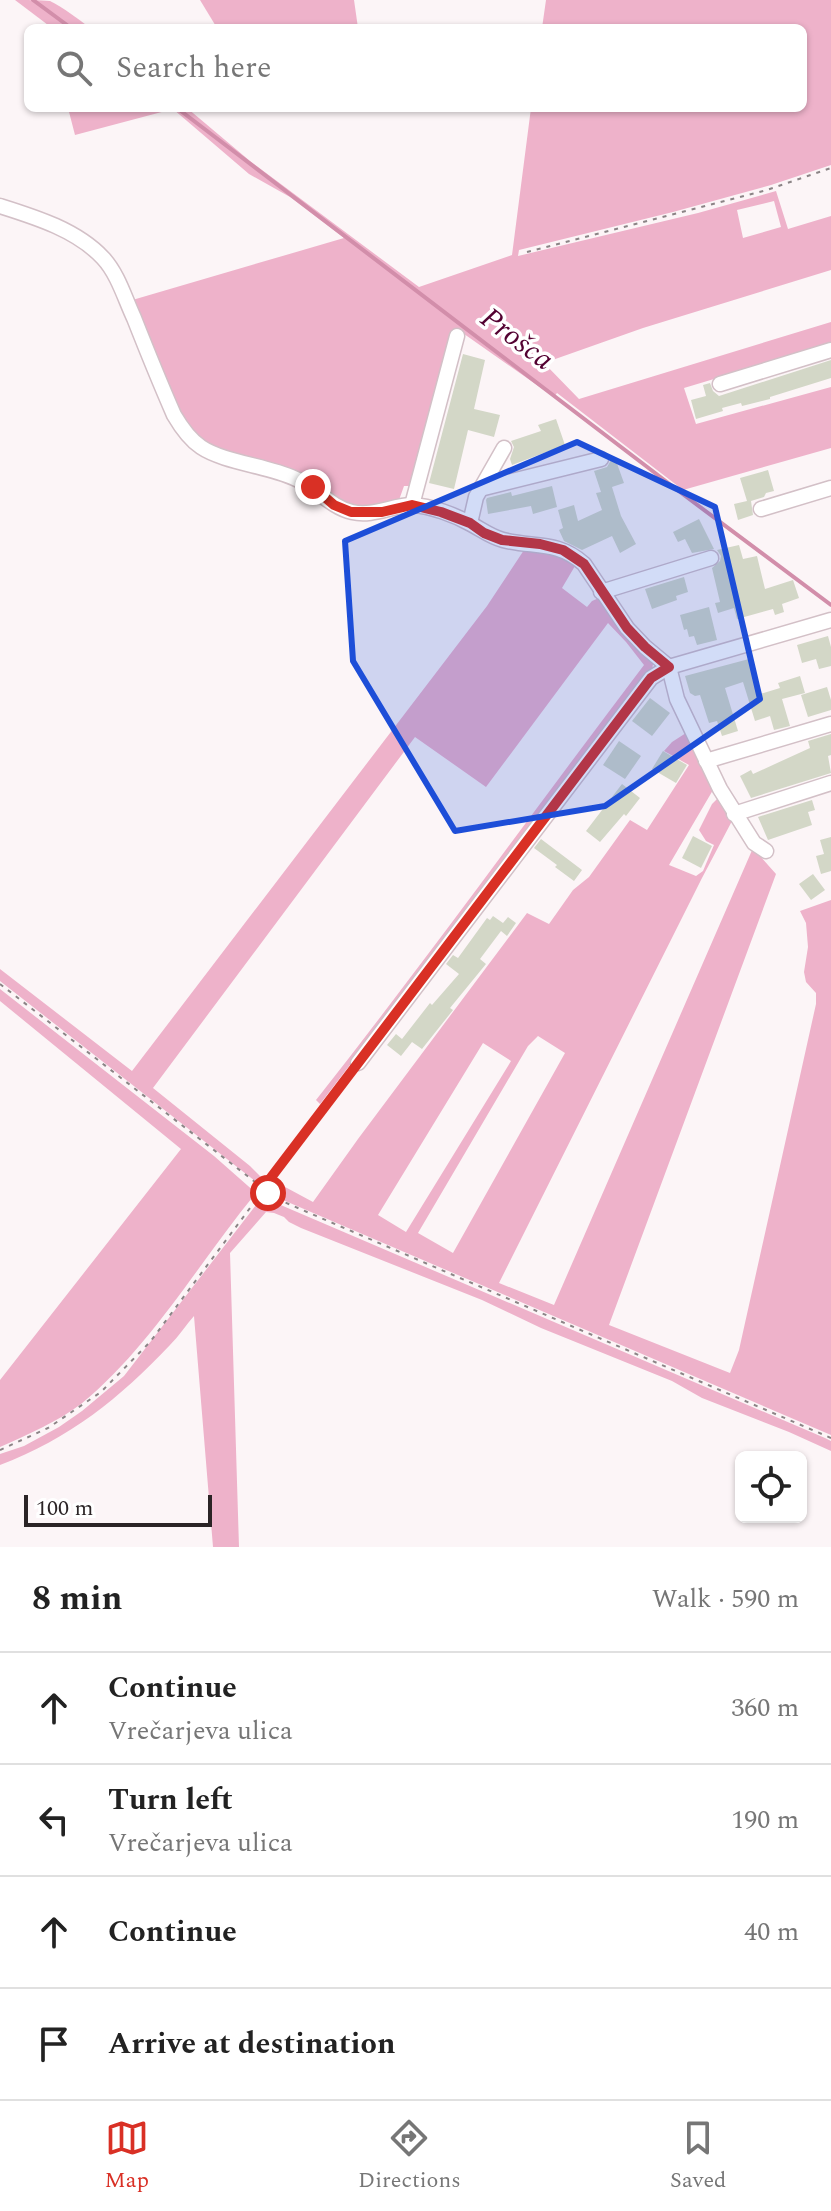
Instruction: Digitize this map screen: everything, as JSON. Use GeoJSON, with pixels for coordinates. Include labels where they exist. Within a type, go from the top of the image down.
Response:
{"type":"FeatureCollection","features":[{"type":"Feature","properties":{"kind":"street"},"geometry":{"type":"LineString","coordinates":[[0,206],[61,229],[101,255],[110,266],[128,304],[174,415],[182,429],[202,448],[297,479],[313,487],[334,505],[351,512],[382,512],[412,505],[470,523],[502,540],[563,550],[584,564],[627,628],[669,667],[677,699],[706,761],[734,814],[754,843],[766,851]]}},
{"type":"Feature","properties":{"kind":"street"},"geometry":{"type":"LineString","coordinates":[[412,505],[457,336]]}},
{"type":"Feature","properties":{"kind":"street"},"geometry":{"type":"LineString","coordinates":[[720,384],[831,350]]}},
{"type":"Feature","properties":{"kind":"street"},"geometry":{"type":"LineString","coordinates":[[470,523],[473,504],[504,448]]}},
{"type":"Feature","properties":{"kind":"street"},"geometry":{"type":"LineString","coordinates":[[480,489],[601,459]]}},
{"type":"Feature","properties":{"kind":"street"},"geometry":{"type":"LineString","coordinates":[[761,509],[831,488]]}},
{"type":"Feature","properties":{"kind":"street"},"geometry":{"type":"LineString","coordinates":[[601,592],[711,558]]}},
{"type":"Feature","properties":{"kind":"street"},"geometry":{"type":"LineString","coordinates":[[358,1063],[651,678],[669,667],[831,620]]}},
{"type":"Feature","properties":{"kind":"street"},"geometry":{"type":"LineString","coordinates":[[706,761],[831,724]]}},
{"type":"Feature","properties":{"kind":"street"},"geometry":{"type":"LineString","coordinates":[[734,814],[831,783]]}},
{"type":"Feature","properties":{"kind":"path"},"geometry":{"type":"LineString","coordinates":[[527,252],[767,190],[831,168]]}},
{"type":"Feature","properties":{"kind":"path"},"geometry":{"type":"LineString","coordinates":[[0,984],[277,1199],[831,1438]]}},
{"type":"Feature","properties":{"kind":"path"},"geometry":{"type":"LineString","coordinates":[[0,1450],[48,1428],[101,1392],[150,1342],[358,1063]]}},
{"type":"Feature","properties":{"kind":"highlighted area"},"geometry":{"type":"Polygon","coordinates":[[[577,442],[715,507],[760,699],[605,806],[455,831],[353,661],[345,541],[577,442]]]}},
{"type":"Feature","properties":{"kind":"shaded area"},"geometry":{"type":"Polygon","coordinates":[[[15,0],[50,1],[84,24],[47,24],[15,0]]]}},
{"type":"Feature","properties":{"kind":"shaded area"},"geometry":{"type":"Polygon","coordinates":[[[200,0],[354,0],[357,24],[215,24],[200,0]]]}},
{"type":"Feature","properties":{"kind":"shaded area"},"geometry":{"type":"Polygon","coordinates":[[[546,0],[831,0],[831,165],[673,212],[519,250],[518,256],[776,191],[788,229],[831,216],[831,270],[643,328],[544,363],[579,399],[831,322],[831,344],[684,388],[696,424],[831,387],[831,448],[683,490],[557,393],[554,397],[457,329],[414,486],[404,486],[399,500],[359,510],[217,452],[187,430],[129,301],[344,238],[290,197],[249,174],[177,112],[192,112],[250,161],[419,287],[512,255],[530,112],[807,112],[807,24],[543,24],[546,0]],[[774,201],[737,210],[743,238],[781,227],[774,201]]]}},
{"type":"Feature","properties":{"kind":"shaded area"},"geometry":{"type":"Polygon","coordinates":[[[69,112],[162,112],[75,135],[69,112]]]}},
{"type":"Feature","properties":{"kind":"shaded area"},"geometry":{"type":"Polygon","coordinates":[[[526,547],[556,552],[575,566],[562,588],[587,607],[599,598],[651,660],[652,670],[320,1104],[316,1100],[644,665],[608,623],[486,787],[415,737],[153,1088],[264,1180],[255,1181],[0,981],[0,969],[132,1071],[487,606],[526,547]]]}},
{"type":"Feature","properties":{"kind":"shaded area"},"geometry":{"type":"Polygon","coordinates":[[[686,733],[713,790],[669,865],[696,876],[703,871],[714,845],[706,841],[699,830],[718,798],[732,821],[499,1283],[554,1305],[753,848],[776,874],[609,1325],[730,1373],[739,1350],[816,1004],[816,993],[806,982],[804,972],[808,947],[806,923],[800,911],[831,900],[831,1435],[276,1197],[271,1188],[274,1181],[313,1202],[527,913],[549,924],[573,890],[589,877],[630,820],[647,830],[689,765],[664,751],[686,733]],[[538,1036],[528,1046],[418,1233],[453,1253],[565,1053],[538,1036]],[[483,1043],[378,1215],[406,1232],[511,1061],[483,1043]]]}},
{"type":"Feature","properties":{"kind":"shaded area"},"geometry":{"type":"Polygon","coordinates":[[[0,989],[214,1156],[256,1193],[152,1330],[106,1381],[62,1417],[0,1447],[0,1380],[181,1149],[0,1001],[0,989]]]}},
{"type":"Feature","properties":{"kind":"shaded area"},"geometry":{"type":"Polygon","coordinates":[[[263,1196],[825,1438],[831,1441],[831,1451],[702,1398],[672,1381],[541,1328],[482,1300],[266,1212],[230,1253],[239,1547],[213,1547],[194,1316],[151,1364],[92,1415],[49,1443],[0,1465],[0,1454],[24,1446],[59,1427],[124,1376],[263,1196]]]}},
{"type":"Feature","properties":{"kind":"building"},"geometry":{"type":"Polygon","coordinates":[[[463,354],[485,360],[474,409],[500,415],[494,437],[468,430],[454,489],[429,483],[463,354]]]}},
{"type":"Feature","properties":{"kind":"building"},"geometry":{"type":"Polygon","coordinates":[[[831,360],[831,378],[770,399],[722,408],[723,411],[696,419],[691,400],[706,396],[703,385],[710,383],[719,396],[831,360]]]}},
{"type":"Feature","properties":{"kind":"building"},"geometry":{"type":"Polygon","coordinates":[[[556,419],[565,445],[512,465],[510,459],[514,447],[511,441],[541,431],[538,425],[556,419]]]}},
{"type":"Feature","properties":{"kind":"building"},"geometry":{"type":"Polygon","coordinates":[[[615,458],[624,483],[612,487],[621,516],[636,544],[620,553],[612,536],[582,550],[564,541],[559,530],[563,528],[558,510],[574,505],[578,521],[602,510],[596,493],[601,492],[594,471],[607,467],[615,458]]]}},
{"type":"Feature","properties":{"kind":"building"},"geometry":{"type":"Polygon","coordinates":[[[768,470],[774,491],[751,501],[753,515],[738,520],[734,504],[747,501],[740,478],[768,470]]]}},
{"type":"Feature","properties":{"kind":"building"},"geometry":{"type":"Polygon","coordinates":[[[552,486],[557,507],[533,514],[531,506],[488,514],[487,498],[511,492],[512,496],[552,486]]]}},
{"type":"Feature","properties":{"kind":"building"},"geometry":{"type":"Polygon","coordinates":[[[699,519],[714,549],[692,553],[685,539],[678,542],[673,532],[699,519]]]}},
{"type":"Feature","properties":{"kind":"building"},"geometry":{"type":"Polygon","coordinates":[[[739,545],[743,559],[757,556],[765,589],[793,580],[799,598],[782,604],[784,612],[775,615],[773,609],[737,619],[734,608],[718,613],[715,603],[720,602],[712,568],[720,561],[717,550],[739,545]]]}},
{"type":"Feature","properties":{"kind":"building"},"geometry":{"type":"Polygon","coordinates":[[[684,577],[688,592],[676,596],[677,600],[652,609],[645,589],[684,577]]]}},
{"type":"Feature","properties":{"kind":"building"},"geometry":{"type":"Polygon","coordinates":[[[709,607],[717,640],[697,645],[694,636],[689,637],[687,629],[684,630],[680,615],[709,607]]]}},
{"type":"Feature","properties":{"kind":"building"},"geometry":{"type":"Polygon","coordinates":[[[828,636],[831,666],[819,669],[816,659],[802,663],[797,645],[828,636]]]}},
{"type":"Feature","properties":{"kind":"building"},"geometry":{"type":"Polygon","coordinates":[[[749,659],[760,694],[780,688],[778,683],[800,676],[805,693],[782,699],[790,726],[774,730],[770,716],[755,721],[743,682],[725,688],[738,731],[722,736],[717,721],[709,723],[700,695],[690,693],[685,676],[749,659]]]}},
{"type":"Feature","properties":{"kind":"building"},"geometry":{"type":"Polygon","coordinates":[[[827,687],[831,710],[808,717],[801,695],[827,687]]]}},
{"type":"Feature","properties":{"kind":"building"},"geometry":{"type":"Polygon","coordinates":[[[650,698],[670,713],[652,736],[632,721],[650,698]]]}},
{"type":"Feature","properties":{"kind":"building"},"geometry":{"type":"Polygon","coordinates":[[[831,734],[831,755],[828,756],[831,773],[751,798],[740,776],[751,770],[753,774],[810,748],[808,741],[831,734]]]}},
{"type":"Feature","properties":{"kind":"building"},"geometry":{"type":"Polygon","coordinates":[[[619,741],[641,756],[625,779],[603,765],[619,741]]]}},
{"type":"Feature","properties":{"kind":"building"},"geometry":{"type":"Polygon","coordinates":[[[663,751],[687,765],[676,783],[652,769],[663,751]]]}},
{"type":"Feature","properties":{"kind":"building"},"geometry":{"type":"Polygon","coordinates":[[[622,784],[640,798],[600,842],[586,831],[622,784]]]}},
{"type":"Feature","properties":{"kind":"building"},"geometry":{"type":"Polygon","coordinates":[[[812,800],[815,810],[808,812],[812,825],[768,840],[758,817],[812,800]]]}},
{"type":"Feature","properties":{"kind":"building"},"geometry":{"type":"Polygon","coordinates":[[[693,836],[712,846],[701,868],[682,858],[693,836]]]}},
{"type":"Feature","properties":{"kind":"building"},"geometry":{"type":"Polygon","coordinates":[[[831,837],[831,871],[821,874],[816,856],[824,854],[820,840],[831,837]]]}},
{"type":"Feature","properties":{"kind":"building"},"geometry":{"type":"Polygon","coordinates":[[[541,839],[582,870],[574,881],[534,848],[541,839]]]}},
{"type":"Feature","properties":{"kind":"building"},"geometry":{"type":"Polygon","coordinates":[[[813,874],[825,890],[811,900],[799,884],[813,874]]]}},
{"type":"Feature","properties":{"kind":"building"},"geometry":{"type":"Polygon","coordinates":[[[493,916],[503,923],[508,917],[516,923],[507,936],[501,931],[480,959],[486,964],[422,1049],[412,1042],[401,1056],[387,1045],[396,1034],[402,1039],[430,1003],[432,1005],[459,974],[446,964],[453,955],[458,958],[487,918],[490,920],[493,916]]]}},
{"type":"Feature","properties":{"kind":"waterway","name":"Prošca"},"geometry":{"type":"LineString","coordinates":[[33,0],[66,24]]}},
{"type":"Feature","properties":{"kind":"waterway","name":"Prošca"},"geometry":{"type":"LineString","coordinates":[[182,112],[831,605]]}},
{"type":"Feature","properties":{"kind":"route"},"geometry":{"type":"LineString","coordinates":[[268,1193],[263,1188],[651,678],[669,667],[627,628],[584,564],[563,550],[502,540],[470,523],[412,505],[382,512],[351,512],[334,505],[313,487]]}}]}
